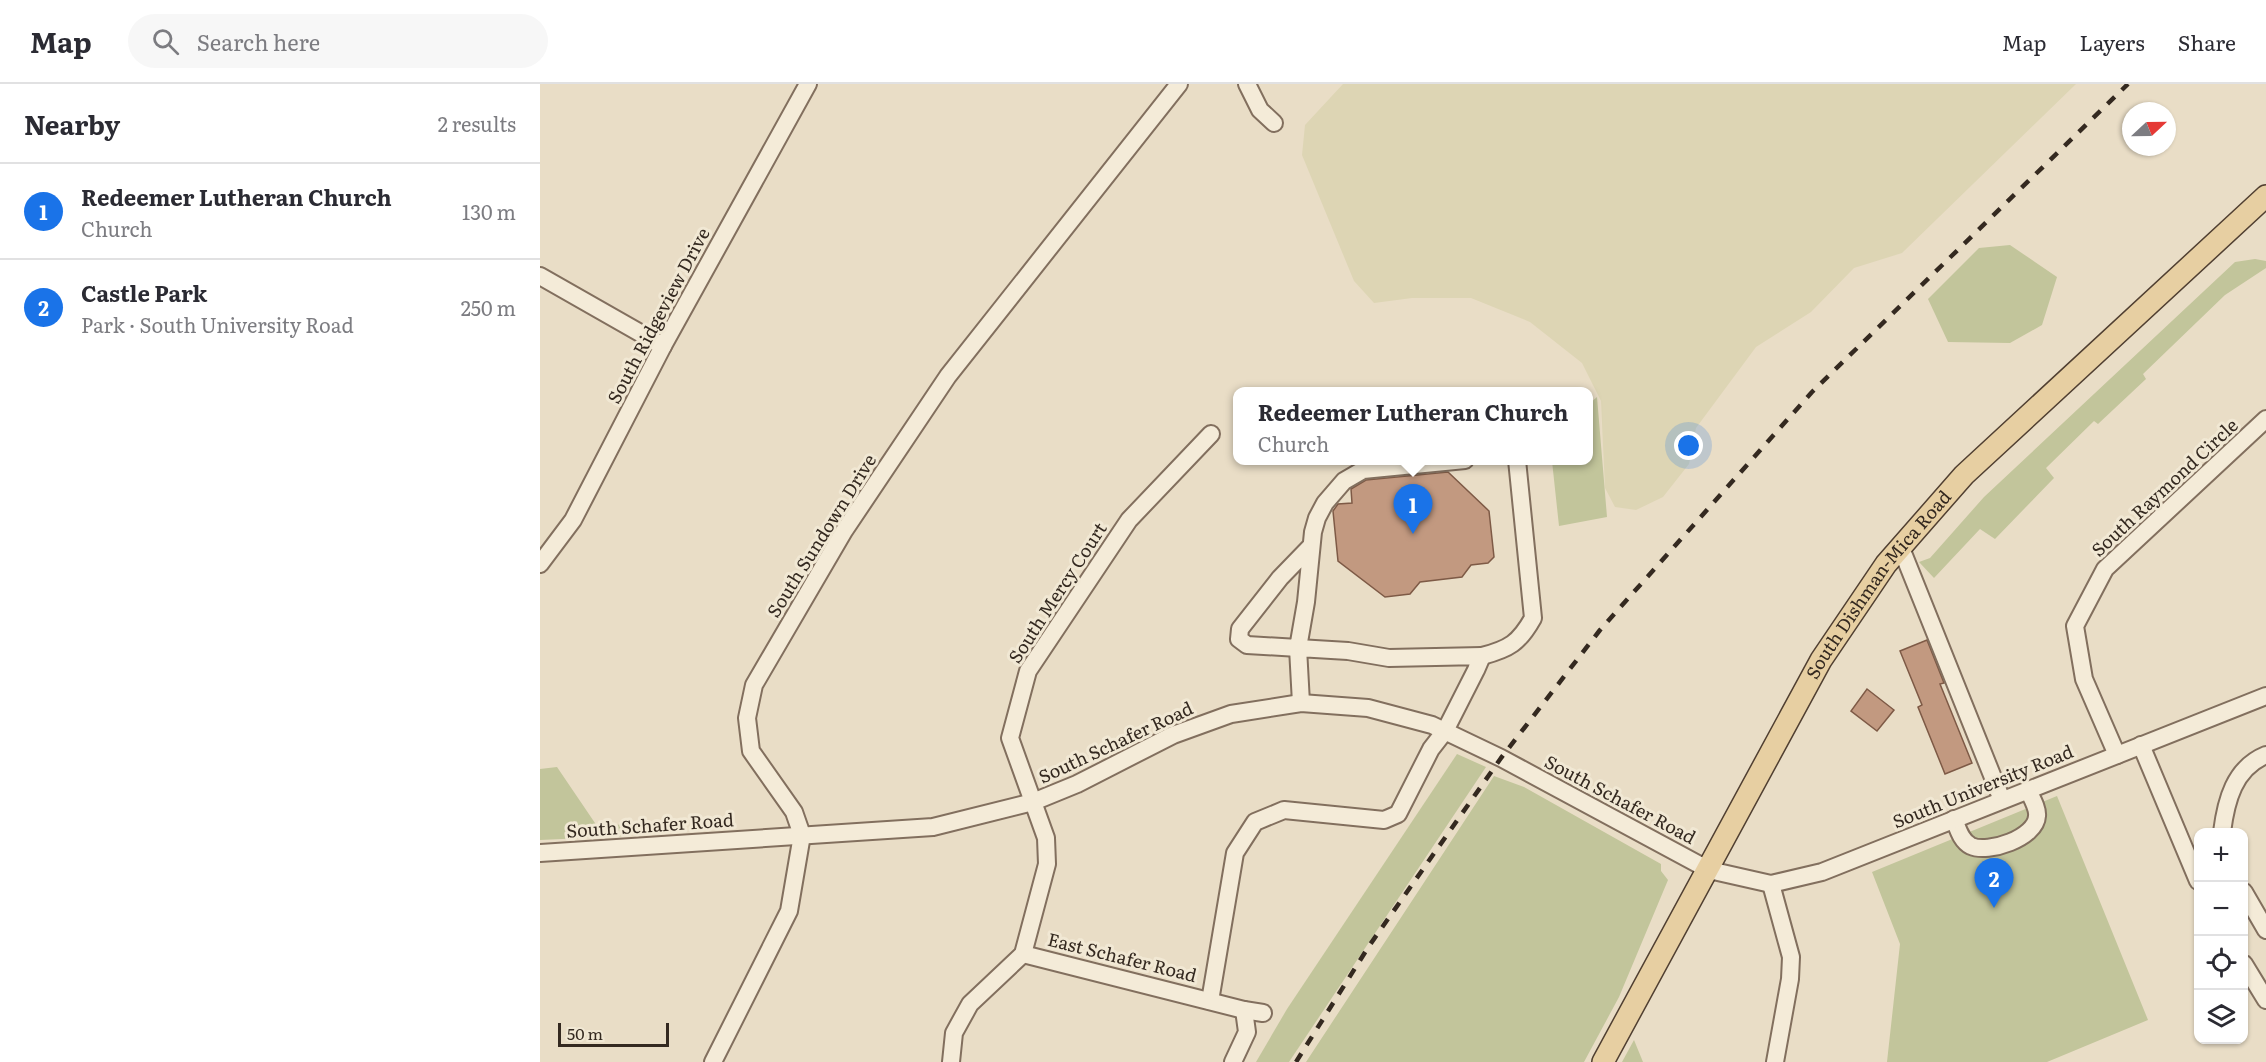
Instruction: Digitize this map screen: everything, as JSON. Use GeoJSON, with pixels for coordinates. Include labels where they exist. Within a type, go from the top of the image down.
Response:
{"type":"FeatureCollection","features":[{"type":"Feature","properties":{"kind":"main road","name":"South Dishman-Mica Road"},"geometry":{"type":"LineString","coordinates":[[1604,1062],[1821,660],[1886,564],[1964,475],[2265,199]]}},
{"type":"Feature","properties":{"kind":"street","name":"South Ridgeview Drive"},"geometry":{"type":"LineString","coordinates":[[540,564],[573,520],[663,346],[808,84]]}},
{"type":"Feature","properties":{"kind":"street","name":"South Sundown Drive"},"geometry":{"type":"LineString","coordinates":[[802,835],[794,812],[751,751],[747,718],[754,685],[844,531],[948,376],[1179,84]]}},
{"type":"Feature","properties":{"kind":"street"},"geometry":{"type":"LineString","coordinates":[[1247,84],[1260,110],[1274,123]]}},
{"type":"Feature","properties":{"kind":"street"},"geometry":{"type":"LineString","coordinates":[[540,276],[663,346]]}},
{"type":"Feature","properties":{"kind":"street","name":"South Raymond Circle"},"geometry":{"type":"LineString","coordinates":[[2117,755],[2084,679],[2075,626],[2105,569],[2266,420]]}},
{"type":"Feature","properties":{"kind":"street","name":"South Mercy Court"},"geometry":{"type":"LineString","coordinates":[[1023,954],[1047,864],[1046,838],[1010,738],[1028,671],[1129,520],[1210,434]]}},
{"type":"Feature","properties":{"kind":"street"},"geometry":{"type":"LineString","coordinates":[[1301,703],[1298,648],[1306,602],[1311,546],[1317,518],[1325,503],[1353,474],[1362,470],[1414,465]]}},
{"type":"Feature","properties":{"kind":"street"},"geometry":{"type":"LineString","coordinates":[[1311,546],[1280,578],[1240,629],[1239,639],[1247,645],[1348,651],[1389,658],[1482,656],[1505,649],[1515,644],[1533,618],[1518,465]]}},
{"type":"Feature","properties":{"kind":"street"},"geometry":{"type":"LineString","coordinates":[[1900,548],[2002,800]]}},
{"type":"Feature","properties":{"kind":"street"},"geometry":{"type":"LineString","coordinates":[[1445,731],[1482,656]]}},
{"type":"Feature","properties":{"kind":"street","name":"South University Road"},"geometry":{"type":"LineString","coordinates":[[1709,870],[1771,884],[1822,872],[2266,696]]}},
{"type":"Feature","properties":{"kind":"street","name":"South Schafer Road"},"geometry":{"type":"LineString","coordinates":[[540,853],[933,826],[1033,802],[1077,784],[1173,735],[1231,714],[1301,703],[1368,708],[1432,725],[1501,758],[1709,870]]}},
{"type":"Feature","properties":{"kind":"street","name":"East Schafer Road"},"geometry":{"type":"LineString","coordinates":[[1210,1001],[1225,901],[1235,853],[1255,822],[1284,810],[1384,820],[1392,818],[1398,814],[1431,749],[1445,731]]}},
{"type":"Feature","properties":{"kind":"street"},"geometry":{"type":"LineString","coordinates":[[2141,746],[2194,869]]}},
{"type":"Feature","properties":{"kind":"street"},"geometry":{"type":"LineString","coordinates":[[2223,828],[2227,804],[2235,783],[2245,768],[2266,754]]}},
{"type":"Feature","properties":{"kind":"street"},"geometry":{"type":"LineString","coordinates":[[1954,819],[1963,839],[1972,846],[1984,848],[2013,841],[2028,832],[2035,824],[2037,816],[2028,790]]}},
{"type":"Feature","properties":{"kind":"street"},"geometry":{"type":"LineString","coordinates":[[713,1062],[789,911],[802,835]]}},
{"type":"Feature","properties":{"kind":"street"},"geometry":{"type":"LineString","coordinates":[[1771,884],[1791,957],[1790,979],[1775,1062]]}},
{"type":"Feature","properties":{"kind":"street"},"geometry":{"type":"LineString","coordinates":[[2248,899],[2266,930]]}},
{"type":"Feature","properties":{"kind":"street"},"geometry":{"type":"LineString","coordinates":[[951,1062],[954,1033],[970,1004],[1023,954]]}},
{"type":"Feature","properties":{"kind":"street","name":"East Schafer Road"},"geometry":{"type":"LineString","coordinates":[[1023,954],[1244,1011],[1263,1013]]}},
{"type":"Feature","properties":{"kind":"street"},"geometry":{"type":"LineString","coordinates":[[2248,971],[2266,1000]]}},
{"type":"Feature","properties":{"kind":"street"},"geometry":{"type":"LineString","coordinates":[[1233,1062],[1247,1032],[1244,1011]]}},
{"type":"Feature","properties":{"kind":"shaded area"},"geometry":{"type":"Polygon","coordinates":[[[1343,84],[2076,84],[1902,253],[1854,268],[1811,312],[1756,347],[1696,428],[1689,464],[1663,497],[1636,510],[1615,507],[1605,488],[1601,401],[1582,363],[1530,322],[1471,298],[1412,298],[1374,303],[1354,281],[1302,155],[1305,125],[1343,84]]]}},
{"type":"Feature","properties":{"kind":"green space"},"geometry":{"type":"Polygon","coordinates":[[[2010,245],[2057,277],[2042,325],[2010,343],[1948,342],[1928,299],[1979,248],[2010,245]]]}},
{"type":"Feature","properties":{"kind":"green space"},"geometry":{"type":"Polygon","coordinates":[[[2255,259],[2266,261],[2266,268],[2225,295],[2143,374],[2146,379],[2098,424],[2094,421],[2046,468],[2054,478],[1995,539],[1980,529],[1934,578],[1919,562],[1930,558],[1984,497],[2235,262],[2255,259]]]}},
{"type":"Feature","properties":{"kind":"green space"},"geometry":{"type":"Polygon","coordinates":[[[1597,397],[1607,517],[1559,526],[1552,465],[1593,465],[1593,400],[1597,397]]]}},
{"type":"Feature","properties":{"kind":"green space"},"geometry":{"type":"Polygon","coordinates":[[[1457,754],[1486,767],[1289,1062],[1256,1062],[1287,1009],[1457,754]]]}},
{"type":"Feature","properties":{"kind":"green space"},"geometry":{"type":"Polygon","coordinates":[[[557,767],[597,826],[629,824],[629,836],[540,840],[540,769],[557,767]]]}},
{"type":"Feature","properties":{"kind":"green space"},"geometry":{"type":"Polygon","coordinates":[[[1494,776],[1524,787],[1661,864],[1661,871],[1668,880],[1619,997],[1584,1062],[1306,1062],[1494,776]]]}},
{"type":"Feature","properties":{"kind":"green space"},"geometry":{"type":"Polygon","coordinates":[[[2057,796],[2148,1020],[2047,1062],[1887,1062],[1900,944],[1872,872],[2057,796]]]}},
{"type":"Feature","properties":{"kind":"green space"},"geometry":{"type":"Polygon","coordinates":[[[1634,1040],[1643,1062],[1622,1062],[1634,1040]]]}},
{"type":"Feature","properties":{"kind":"building"},"geometry":{"type":"Polygon","coordinates":[[[1448,472],[1489,511],[1494,557],[1488,563],[1471,565],[1462,577],[1420,582],[1410,594],[1385,597],[1338,561],[1333,511],[1338,504],[1352,503],[1351,489],[1366,480],[1448,472]]]}},
{"type":"Feature","properties":{"kind":"building"},"geometry":{"type":"Polygon","coordinates":[[[1927,640],[1944,683],[1940,684],[1972,763],[1945,774],[1918,707],[1922,705],[1900,651],[1927,640]]]}},
{"type":"Feature","properties":{"kind":"building"},"geometry":{"type":"Polygon","coordinates":[[[1867,689],[1894,710],[1877,731],[1851,711],[1867,689]]]}},
{"type":"Feature","properties":{"kind":"railway"},"geometry":{"type":"LineString","coordinates":[[1296,1062],[1369,946],[1501,758],[1600,630],[1812,392],[2128,84]]}},
{"type":"Feature","properties":{"kind":"place","name":"Redeemer Lutheran Church"},"geometry":{"type":"Point","coordinates":[1413,534]}},
{"type":"Feature","properties":{"kind":"place","name":"Castle Park"},"geometry":{"type":"Point","coordinates":[1994,908]}}]}
